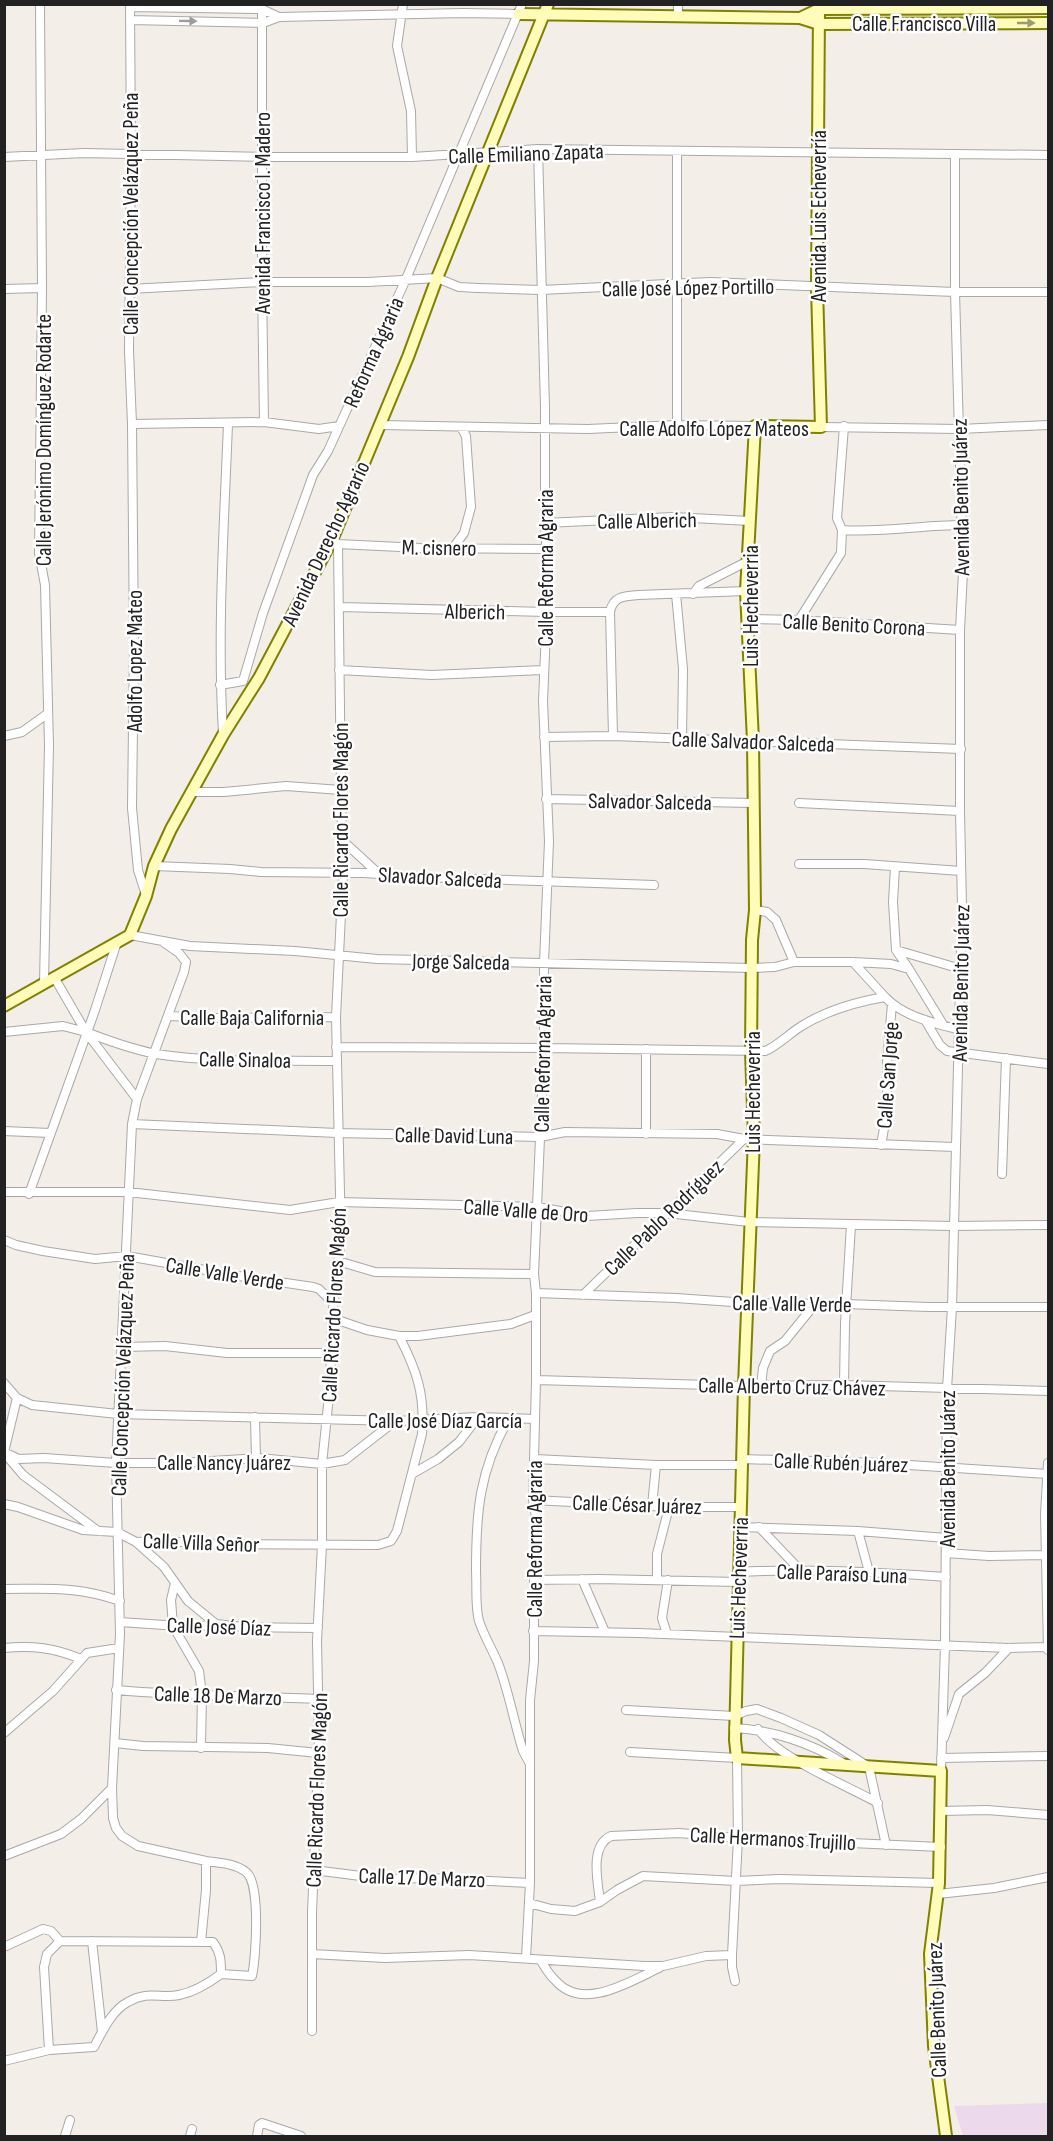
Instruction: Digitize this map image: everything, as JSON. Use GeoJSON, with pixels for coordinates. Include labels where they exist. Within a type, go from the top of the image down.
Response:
{"type":"FeatureCollection","features":[{"type":"Feature","properties":{"kind":"street","name":"Calle Jerónimo Domínguez Rodarte"},"geometry":{"type":"LineString","coordinates":[[40,4],[42,288],[39,553],[45,585],[49,745],[49,980]]}},
{"type":"Feature","properties":{"kind":"street"},"geometry":{"type":"LineString","coordinates":[[402,4],[397,46],[411,111],[412,157]]}},
{"type":"Feature","properties":{"kind":"street"},"geometry":{"type":"LineString","coordinates":[[678,4],[678,16]]}},
{"type":"Feature","properties":{"kind":"street","name":"Calle Francisco Villa"},"geometry":{"type":"LineString","coordinates":[[130,6],[262,7],[279,17]]}},
{"type":"Feature","properties":{"kind":"street","name":"Calle Concepción Velázquez Peña"},"geometry":{"type":"LineString","coordinates":[[130,6],[129,289],[132,424]]}},
{"type":"Feature","properties":{"kind":"street"},"geometry":{"type":"LineString","coordinates":[[952,22],[953,6]]}},
{"type":"Feature","properties":{"kind":"street","name":"Avenida Francisco I. Madero"},"geometry":{"type":"LineString","coordinates":[[262,7],[264,422]]}},
{"type":"Feature","properties":{"kind":"street","name":"Calle Francisco Villa"},"geometry":{"type":"LineString","coordinates":[[800,18],[819,7],[1048,8]]}},
{"type":"Feature","properties":{"kind":"street","name":"Avenida Luis Echeverría"},"geometry":{"type":"LineString","coordinates":[[819,7],[818,288],[821,427]]}},
{"type":"Feature","properties":{"kind":"street","name":"Reforma Agraria"},"geometry":{"type":"LineString","coordinates":[[243,681],[263,613],[308,489],[406,279],[521,10]]}},
{"type":"Feature","properties":{"kind":"street","name":"Calle Francisco Villa"},"geometry":{"type":"LineString","coordinates":[[130,20],[263,23],[279,17],[546,10],[678,16],[800,18],[819,24],[1048,23]]}},
{"type":"Feature","properties":{"kind":"street","name":"Avenida Derecho Agrario"},"geometry":{"type":"LineString","coordinates":[[130,935],[146,896],[154,866],[171,830],[335,542],[437,278],[546,10]]}},
{"type":"Feature","properties":{"kind":"street","name":"Calle Emiliano Zapata"},"geometry":{"type":"LineString","coordinates":[[4,157],[42,157],[84,153],[262,157],[412,157],[538,149],[955,156],[1048,155]]}},
{"type":"Feature","properties":{"kind":"street","name":"Calle Reforma Agraria"},"geometry":{"type":"LineString","coordinates":[[526,1958],[532,1767],[530,1700],[534,1661],[534,1580],[538,1528],[533,1500],[536,1380],[534,1274],[544,1047],[544,963],[548,881],[543,670],[546,646],[546,549],[538,149]]}},
{"type":"Feature","properties":{"kind":"street"},"geometry":{"type":"LineString","coordinates":[[677,151],[677,425]]}},
{"type":"Feature","properties":{"kind":"street","name":"Avenida Benito Juárez"},"geometry":{"type":"LineString","coordinates":[[941,1811],[947,1389],[952,1307],[962,908],[960,630],[963,572],[955,292],[955,156]]}},
{"type":"Feature","properties":{"kind":"street","name":"Calle José López Portillo"},"geometry":{"type":"LineString","coordinates":[[406,279],[437,278],[459,287],[541,290],[710,282],[818,288],[1048,292]]}},
{"type":"Feature","properties":{"kind":"street"},"geometry":{"type":"LineString","coordinates":[[129,289],[262,282],[369,282],[406,279]]}},
{"type":"Feature","properties":{"kind":"street"},"geometry":{"type":"LineString","coordinates":[[4,289],[42,288]]}},
{"type":"Feature","properties":{"kind":"street"},"geometry":{"type":"LineString","coordinates":[[132,424],[264,422],[319,429],[339,426]]}},
{"type":"Feature","properties":{"kind":"street","name":"Adolfo Lopez Mateo"},"geometry":{"type":"LineString","coordinates":[[132,424],[134,645],[132,808],[138,870],[146,896]]}},
{"type":"Feature","properties":{"kind":"street"},"geometry":{"type":"LineString","coordinates":[[224,735],[220,685],[228,424]]}},
{"type":"Feature","properties":{"kind":"street","name":"Calle Adolfo López Mateos"},"geometry":{"type":"LineString","coordinates":[[380,425],[544,428],[677,425],[844,426],[960,429],[1048,425]]}},
{"type":"Feature","properties":{"kind":"street","name":"Luis Hecheverria"},"geometry":{"type":"LineString","coordinates":[[737,1758],[734,1722],[749,1222],[751,968],[755,910],[753,741],[746,591],[755,426]]}},
{"type":"Feature","properties":{"kind":"street"},"geometry":{"type":"LineString","coordinates":[[799,620],[841,553],[842,530],[837,518],[844,426]]}},
{"type":"Feature","properties":{"kind":"street"},"geometry":{"type":"LineString","coordinates":[[453,548],[464,533],[471,507],[466,436],[461,427]]}},
{"type":"Feature","properties":{"kind":"street","name":"Calle Alberich"},"geometry":{"type":"LineString","coordinates":[[544,523],[673,517],[750,521]]}},
{"type":"Feature","properties":{"kind":"street"},"geometry":{"type":"LineString","coordinates":[[842,530],[962,525]]}},
{"type":"Feature","properties":{"kind":"street","name":"M. cisnero"},"geometry":{"type":"LineString","coordinates":[[335,542],[453,548],[546,549]]}},
{"type":"Feature","properties":{"kind":"street","name":"Calle Ricardo Flores Magón"},"geometry":{"type":"LineString","coordinates":[[312,2031],[322,1464],[330,1386],[333,1303],[340,1237],[336,1017],[343,873],[340,790],[340,607],[335,542]]}},
{"type":"Feature","properties":{"kind":"street"},"geometry":{"type":"LineString","coordinates":[[693,594],[699,586],[748,561]]}},
{"type":"Feature","properties":{"kind":"street"},"geometry":{"type":"LineString","coordinates":[[613,736],[610,612],[615,599],[621,596],[746,591]]}},
{"type":"Feature","properties":{"kind":"street"},"geometry":{"type":"LineString","coordinates":[[676,594],[683,669],[682,738]]}},
{"type":"Feature","properties":{"kind":"street","name":"Alberich"},"geometry":{"type":"LineString","coordinates":[[340,607],[610,612]]}},
{"type":"Feature","properties":{"kind":"street","name":"Calle Benito Corona"},"geometry":{"type":"LineString","coordinates":[[748,620],[799,620],[960,630]]}},
{"type":"Feature","properties":{"kind":"street"},"geometry":{"type":"LineString","coordinates":[[339,670],[432,675],[543,670]]}},
{"type":"Feature","properties":{"kind":"street"},"geometry":{"type":"LineString","coordinates":[[220,685],[259,678]]}},
{"type":"Feature","properties":{"kind":"street"},"geometry":{"type":"LineString","coordinates":[[4,736],[22,732],[47,714]]}},
{"type":"Feature","properties":{"kind":"street","name":"Calle Salvador Salceda"},"geometry":{"type":"LineString","coordinates":[[544,737],[613,736],[961,749]]}},
{"type":"Feature","properties":{"kind":"street"},"geometry":{"type":"LineString","coordinates":[[191,792],[224,792],[286,786],[340,790]]}},
{"type":"Feature","properties":{"kind":"street","name":"Salvador Salceda"},"geometry":{"type":"LineString","coordinates":[[546,799],[753,803]]}},
{"type":"Feature","properties":{"kind":"street"},"geometry":{"type":"LineString","coordinates":[[799,803],[960,811]]}},
{"type":"Feature","properties":{"kind":"street"},"geometry":{"type":"LineString","coordinates":[[342,840],[379,874]]}},
{"type":"Feature","properties":{"kind":"street"},"geometry":{"type":"LineString","coordinates":[[799,864],[864,864],[961,871]]}},
{"type":"Feature","properties":{"kind":"street","name":"Slavador Salceda"},"geometry":{"type":"LineString","coordinates":[[154,866],[261,872],[379,874],[654,885]]}},
{"type":"Feature","properties":{"kind":"street"},"geometry":{"type":"LineString","coordinates":[[896,867],[893,910],[896,950],[944,1026]]}},
{"type":"Feature","properties":{"kind":"street"},"geometry":{"type":"LineString","coordinates":[[755,910],[767,912],[776,920],[794,962]]}},
{"type":"Feature","properties":{"kind":"street"},"geometry":{"type":"LineString","coordinates":[[4,1006],[130,935]]}},
{"type":"Feature","properties":{"kind":"street","name":"Jorge Salceda"},"geometry":{"type":"LineString","coordinates":[[130,935],[190,946],[377,959],[751,968],[775,967],[794,962],[853,962],[891,964],[909,969]]}},
{"type":"Feature","properties":{"kind":"street"},"geometry":{"type":"LineString","coordinates":[[29,1194],[117,942]]}},
{"type":"Feature","properties":{"kind":"street","name":"Calle Concepción Velázquez Peña"},"geometry":{"type":"LineString","coordinates":[[163,942],[179,953],[186,962],[137,1099],[132,1124],[116,1463],[120,1622],[112,1788],[113,1818],[122,1836],[138,1846],[206,1861]]}},
{"type":"Feature","properties":{"kind":"street"},"geometry":{"type":"LineString","coordinates":[[896,950],[961,969]]}},
{"type":"Feature","properties":{"kind":"street"},"geometry":{"type":"LineString","coordinates":[[853,962],[892,1004],[925,1020],[960,1030]]}},
{"type":"Feature","properties":{"kind":"street"},"geometry":{"type":"LineString","coordinates":[[49,980],[137,1099]]}},
{"type":"Feature","properties":{"kind":"street"},"geometry":{"type":"LineString","coordinates":[[336,1047],[544,1047],[751,1051],[771,1049],[802,1026],[839,1008],[885,997]]}},
{"type":"Feature","properties":{"kind":"street","name":"Calle San Jorge"},"geometry":{"type":"LineString","coordinates":[[882,1145],[887,1112],[887,1063],[892,1004]]}},
{"type":"Feature","properties":{"kind":"street","name":"Calle Baja California"},"geometry":{"type":"LineString","coordinates":[[168,1016],[336,1017]]}},
{"type":"Feature","properties":{"kind":"street"},"geometry":{"type":"LineString","coordinates":[[925,1020],[940,1045],[947,1051],[1048,1064]]}},
{"type":"Feature","properties":{"kind":"street","name":"Calle Sinaloa"},"geometry":{"type":"LineString","coordinates":[[4,1032],[63,1026],[118,1044],[154,1053],[190,1058],[336,1061]]}},
{"type":"Feature","properties":{"kind":"street"},"geometry":{"type":"LineString","coordinates":[[646,1049],[646,1134]]}},
{"type":"Feature","properties":{"kind":"street"},"geometry":{"type":"LineString","coordinates":[[1002,1174],[1006,1058]]}},
{"type":"Feature","properties":{"kind":"street","name":"Calle David Luna"},"geometry":{"type":"LineString","coordinates":[[132,1124],[337,1133],[540,1137],[565,1132],[717,1134],[749,1139],[956,1147]]}},
{"type":"Feature","properties":{"kind":"street"},"geometry":{"type":"LineString","coordinates":[[4,1131],[50,1133]]}},
{"type":"Feature","properties":{"kind":"street","name":"Calle Pablo Rodríguez"},"geometry":{"type":"LineString","coordinates":[[583,1295],[667,1213],[749,1139]]}},
{"type":"Feature","properties":{"kind":"street","name":"Calle Valle de Oro"},"geometry":{"type":"LineString","coordinates":[[4,1192],[29,1194],[128,1192],[290,1210],[339,1202],[538,1207],[587,1216],[667,1213],[749,1222],[851,1225],[1048,1225]]}},
{"type":"Feature","properties":{"kind":"street"},"geometry":{"type":"LineString","coordinates":[[844,1385],[851,1225]]}},
{"type":"Feature","properties":{"kind":"street","name":"Calle Valle Verde"},"geometry":{"type":"LineString","coordinates":[[4,1240],[44,1251],[95,1259],[127,1256],[313,1287],[323,1292],[333,1303]]}},
{"type":"Feature","properties":{"kind":"street"},"geometry":{"type":"LineString","coordinates":[[338,1261],[375,1272],[534,1274]]}},
{"type":"Feature","properties":{"kind":"street","name":"Calle Valle Verde"},"geometry":{"type":"LineString","coordinates":[[536,1293],[747,1304],[1048,1307]]}},
{"type":"Feature","properties":{"kind":"street"},"geometry":{"type":"LineString","coordinates":[[761,1386],[763,1368],[770,1352],[785,1341],[815,1304]]}},
{"type":"Feature","properties":{"kind":"street"},"geometry":{"type":"LineString","coordinates":[[332,1318],[367,1330],[399,1336],[418,1336],[511,1324],[535,1315]]}},
{"type":"Feature","properties":{"kind":"street"},"geometry":{"type":"LineString","coordinates":[[399,1336],[413,1364],[423,1401],[422,1434],[412,1474]]}},
{"type":"Feature","properties":{"kind":"street"},"geometry":{"type":"LineString","coordinates":[[123,1347],[165,1346],[227,1353],[331,1353]]}},
{"type":"Feature","properties":{"kind":"street","name":"Calle Alberto Cruz Chávez"},"geometry":{"type":"LineString","coordinates":[[536,1380],[1048,1391]]}},
{"type":"Feature","properties":{"kind":"street"},"geometry":{"type":"LineString","coordinates":[[4,1383],[17,1398],[4,1452],[23,1475],[99,1532]]}},
{"type":"Feature","properties":{"kind":"street","name":"Calle José Díaz García"},"geometry":{"type":"LineString","coordinates":[[17,1398],[32,1405],[118,1414],[198,1418],[255,1417],[396,1421],[478,1417],[535,1419]]}},
{"type":"Feature","properties":{"kind":"street"},"geometry":{"type":"LineString","coordinates":[[255,1417],[256,1459]]}},
{"type":"Feature","properties":{"kind":"street"},"geometry":{"type":"LineString","coordinates":[[412,1474],[438,1459],[459,1442],[478,1417]]}},
{"type":"Feature","properties":{"kind":"street"},"geometry":{"type":"LineString","coordinates":[[509,1418],[488,1460],[481,1490],[476,1524],[477,1605],[479,1621],[498,1665],[523,1751],[532,1767]]}},
{"type":"Feature","properties":{"kind":"street","name":"Calle Nancy Juárez"},"geometry":{"type":"LineString","coordinates":[[4,1452],[19,1459],[44,1458],[116,1463],[256,1459],[322,1464],[345,1460],[396,1421]]}},
{"type":"Feature","properties":{"kind":"street","name":"Calle Rubén Juárez"},"geometry":{"type":"LineString","coordinates":[[535,1459],[656,1465],[742,1462],[947,1467],[1048,1474]]}},
{"type":"Feature","properties":{"kind":"street"},"geometry":{"type":"LineString","coordinates":[[533,1631],[1048,1649],[1045,1514],[1048,1463]]}},
{"type":"Feature","properties":{"kind":"street"},"geometry":{"type":"LineString","coordinates":[[652,1506],[656,1465]]}},
{"type":"Feature","properties":{"kind":"street","name":"Calle Villa Señor"},"geometry":{"type":"LineString","coordinates":[[4,1504],[82,1530],[117,1532],[136,1542],[378,1545],[391,1541],[397,1531],[412,1474]]}},
{"type":"Feature","properties":{"kind":"street","name":"Calle César Juárez"},"geometry":{"type":"LineString","coordinates":[[533,1500],[652,1506],[740,1507]]}},
{"type":"Feature","properties":{"kind":"street"},"geometry":{"type":"LineString","coordinates":[[657,1580],[657,1554],[669,1506]]}},
{"type":"Feature","properties":{"kind":"street"},"geometry":{"type":"LineString","coordinates":[[740,1527],[858,1531],[946,1538]]}},
{"type":"Feature","properties":{"kind":"street"},"geometry":{"type":"LineString","coordinates":[[759,1527],[799,1569]]}},
{"type":"Feature","properties":{"kind":"street"},"geometry":{"type":"LineString","coordinates":[[858,1531],[869,1572]]}},
{"type":"Feature","properties":{"kind":"street"},"geometry":{"type":"LineString","coordinates":[[136,1542],[164,1567],[188,1601],[216,1624]]}},
{"type":"Feature","properties":{"kind":"street"},"geometry":{"type":"LineString","coordinates":[[946,1553],[989,1556],[1047,1555]]}},
{"type":"Feature","properties":{"kind":"street","name":"Calle Paraíso Luna"},"geometry":{"type":"LineString","coordinates":[[534,1580],[668,1580],[738,1577],[799,1569],[946,1577]]}},
{"type":"Feature","properties":{"kind":"street"},"geometry":{"type":"LineString","coordinates":[[582,1579],[604,1632]]}},
{"type":"Feature","properties":{"kind":"street"},"geometry":{"type":"LineString","coordinates":[[667,1634],[662,1618],[668,1580]]}},
{"type":"Feature","properties":{"kind":"street"},"geometry":{"type":"LineString","coordinates":[[175,1583],[171,1600],[173,1626],[199,1671],[202,1694],[201,1748]]}},
{"type":"Feature","properties":{"kind":"street"},"geometry":{"type":"LineString","coordinates":[[4,1589],[70,1589],[120,1601]]}},
{"type":"Feature","properties":{"kind":"street","name":"Calle José Díaz"},"geometry":{"type":"LineString","coordinates":[[120,1622],[194,1627],[216,1624],[244,1627],[318,1628]]}},
{"type":"Feature","properties":{"kind":"street"},"geometry":{"type":"LineString","coordinates":[[4,1648],[26,1646],[52,1649],[81,1659]]}},
{"type":"Feature","properties":{"kind":"street"},"geometry":{"type":"LineString","coordinates":[[4,1733],[53,1691],[87,1653],[119,1648]]}},
{"type":"Feature","properties":{"kind":"street"},"geometry":{"type":"LineString","coordinates":[[941,1746],[959,1694],[985,1673],[1009,1648]]}},
{"type":"Feature","properties":{"kind":"street","name":"Calle 18 De Marzo"},"geometry":{"type":"LineString","coordinates":[[116,1690],[180,1696],[202,1694],[319,1699]]}},
{"type":"Feature","properties":{"kind":"street"},"geometry":{"type":"LineString","coordinates":[[734,1722],[746,1711],[757,1709],[819,1735],[869,1767],[886,1845]]}},
{"type":"Feature","properties":{"kind":"street"},"geometry":{"type":"LineString","coordinates":[[626,1710],[734,1722],[810,1746],[846,1766]]}},
{"type":"Feature","properties":{"kind":"street"},"geometry":{"type":"LineString","coordinates":[[758,1729],[764,1738],[800,1763],[878,1803]]}},
{"type":"Feature","properties":{"kind":"street"},"geometry":{"type":"LineString","coordinates":[[115,1743],[201,1748],[268,1748],[318,1753]]}},
{"type":"Feature","properties":{"kind":"street"},"geometry":{"type":"LineString","coordinates":[[630,1752],[941,1771]]}},
{"type":"Feature","properties":{"kind":"street"},"geometry":{"type":"LineString","coordinates":[[941,1758],[1048,1756]]}},
{"type":"Feature","properties":{"kind":"street"},"geometry":{"type":"LineString","coordinates":[[735,1981],[732,1955],[738,1838],[737,1758]]}},
{"type":"Feature","properties":{"kind":"street"},"geometry":{"type":"LineString","coordinates":[[4,1856],[61,1834],[81,1819],[112,1788]]}},
{"type":"Feature","properties":{"kind":"street"},"geometry":{"type":"LineString","coordinates":[[941,1811],[987,1810],[1048,1815]]}},
{"type":"Feature","properties":{"kind":"street","name":"Calle Benito Juárez"},"geometry":{"type":"LineString","coordinates":[[941,1811],[938,1888],[930,1954],[934,2046],[946,2136]]}},
{"type":"Feature","properties":{"kind":"street","name":"Calle Hermanos Trujillo"},"geometry":{"type":"LineString","coordinates":[[600,1902],[597,1856],[600,1846],[605,1839],[611,1836],[679,1833],[738,1838],[941,1847]]}},
{"type":"Feature","properties":{"kind":"street"},"geometry":{"type":"LineString","coordinates":[[4,2061],[49,2050],[94,2047],[112,2017],[127,2002],[150,1994],[177,1996],[208,1983],[221,1974],[252,1976],[256,1954],[257,1923],[253,1885],[249,1873],[226,1863],[206,1861],[201,1942]]}},
{"type":"Feature","properties":{"kind":"street","name":"Calle 17 De Marzo"},"geometry":{"type":"LineString","coordinates":[[314,1870],[384,1879],[429,1878],[530,1883]]}},
{"type":"Feature","properties":{"kind":"street"},"geometry":{"type":"LineString","coordinates":[[529,1903],[575,1911],[600,1902],[643,1876],[736,1881],[780,1879],[938,1888],[994,1888],[1048,1877]]}},
{"type":"Feature","properties":{"kind":"street"},"geometry":{"type":"LineString","coordinates":[[4,1947],[43,1929],[51,1931],[60,1941]]}},
{"type":"Feature","properties":{"kind":"street"},"geometry":{"type":"LineString","coordinates":[[49,2050],[44,1967],[47,1954],[60,1941],[213,1942],[221,1958],[221,1974]]}},
{"type":"Feature","properties":{"kind":"street"},"geometry":{"type":"LineString","coordinates":[[92,1941],[102,2032]]}},
{"type":"Feature","properties":{"kind":"street"},"geometry":{"type":"LineString","coordinates":[[312,1954],[385,1958],[469,1955],[541,1961],[663,1966]]}},
{"type":"Feature","properties":{"kind":"street"},"geometry":{"type":"LineString","coordinates":[[541,1961],[555,1982],[572,1993],[590,1996],[631,1982],[663,1966],[706,1956],[732,1955]]}},
{"type":"Feature","properties":{"kind":"street"},"geometry":{"type":"LineString","coordinates":[[65,2136],[70,2120]]}},
{"type":"Feature","properties":{"kind":"street"},"geometry":{"type":"LineString","coordinates":[[257,2136],[262,2123],[301,2136]]}},
{"type":"Feature","properties":{"kind":"shaded area"},"geometry":{"type":"Polygon","coordinates":[[[1048,2103],[1048,2136],[963,2136],[954,2106],[1048,2103]]]}}]}
